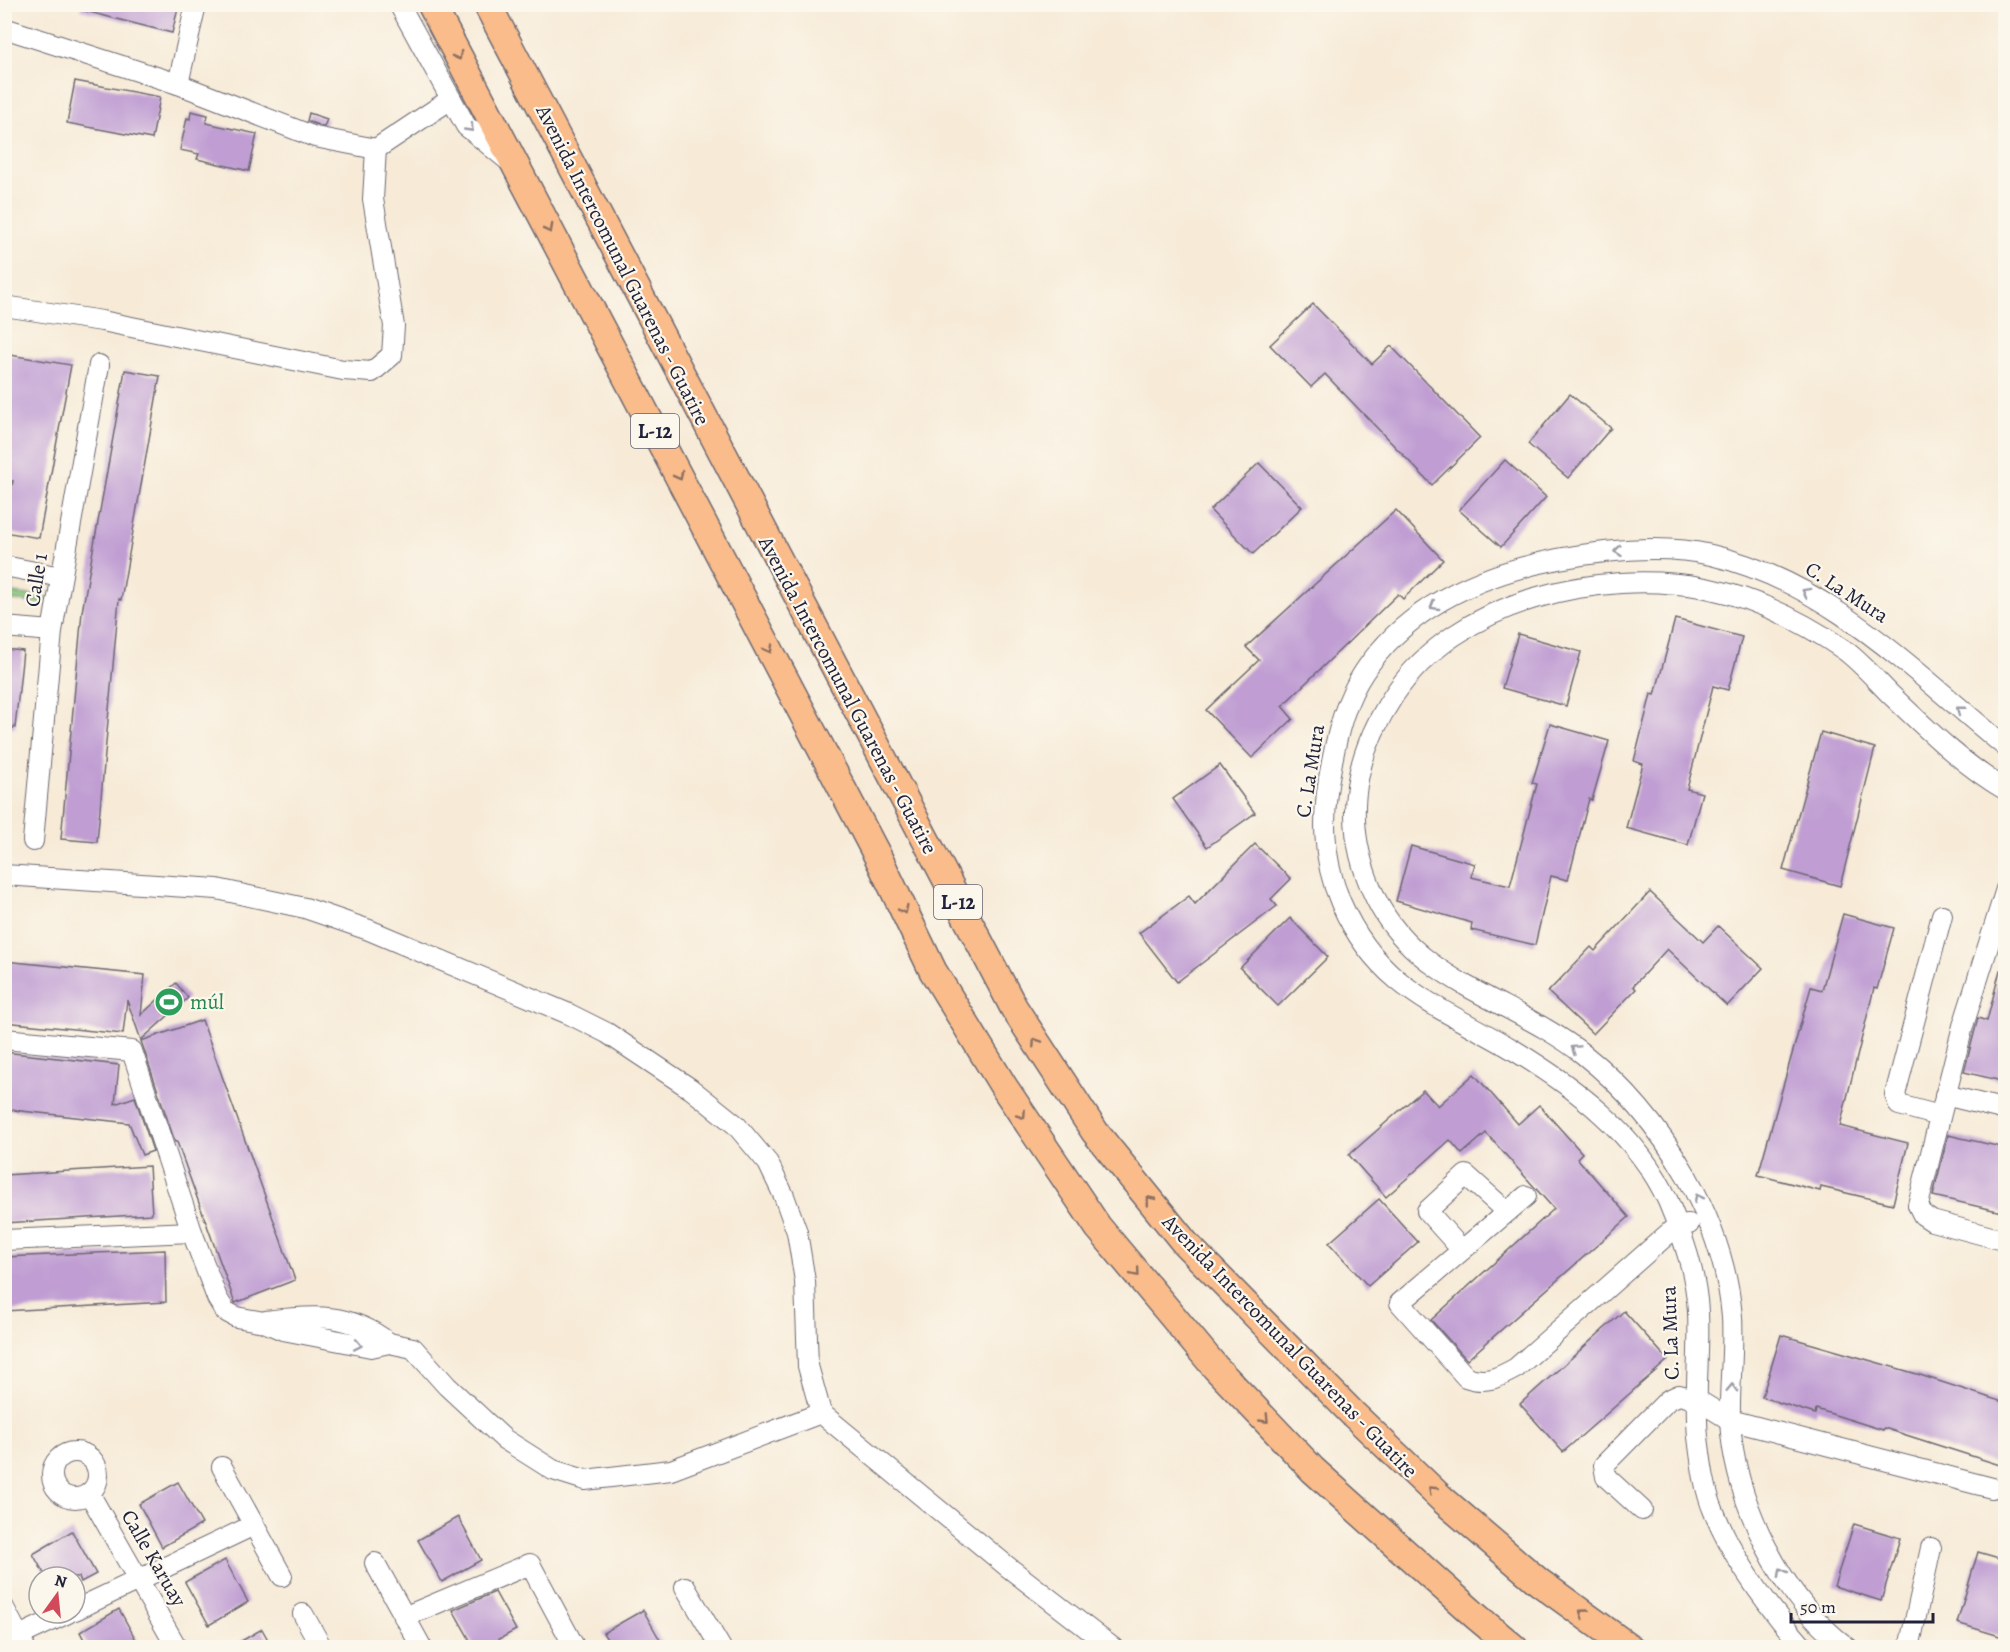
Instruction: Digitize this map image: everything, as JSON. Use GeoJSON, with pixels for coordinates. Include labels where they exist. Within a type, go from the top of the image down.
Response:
{"type":"FeatureCollection","features":[{"type":"Feature","properties":{"kind":"highway","name":"L-12"},"geometry":{"type":"LineString","coordinates":[[431,4],[878,857],[933,971],[1004,1087],[1098,1227],[1215,1367],[1313,1470],[1477,1617],[1514,1647]]}},
{"type":"Feature","properties":{"kind":"highway","name":"Avenida Intercomunal Guarenas - Guatire"},"geometry":{"type":"LineString","coordinates":[[487,4],[801,608],[1014,1008],[1095,1132],[1185,1243],[1353,1414],[1442,1499],[1521,1567],[1630,1647]]}},
{"type":"Feature","properties":{"kind":"street"},"geometry":{"type":"LineString","coordinates":[[178,84],[196,4]]}},
{"type":"Feature","properties":{"kind":"street","name":"L-12"},"geometry":{"type":"LineString","coordinates":[[399,4],[466,126],[516,166]]}},
{"type":"Feature","properties":{"kind":"street"},"geometry":{"type":"LineString","coordinates":[[4,28],[178,84],[315,137],[376,149],[451,99]]}},
{"type":"Feature","properties":{"kind":"street"},"geometry":{"type":"LineString","coordinates":[[4,306],[102,321],[343,370],[372,372],[392,355],[394,326],[373,199],[376,149]]}},
{"type":"Feature","properties":{"kind":"street","name":"Calle 1"},"geometry":{"type":"LineString","coordinates":[[33,841],[52,631],[99,365]]}},
{"type":"Feature","properties":{"kind":"street","name":"C. La Mura"},"geometry":{"type":"LineString","coordinates":[[1804,1647],[1756,1588],[1714,1512],[1698,1440],[1696,1399],[1698,1311],[1691,1263],[1678,1225],[1660,1185],[1626,1138],[1590,1104],[1510,1048],[1419,998],[1392,977],[1361,942],[1340,902],[1327,861],[1323,813],[1339,730],[1347,703],[1364,672],[1388,643],[1420,614],[1482,579],[1507,570],[1576,555],[1627,550],[1709,555],[1788,582],[1835,608],[2006,747]]}},
{"type":"Feature","properties":{"kind":"street"},"geometry":{"type":"LineString","coordinates":[[4,566],[61,577]]}},
{"type":"Feature","properties":{"kind":"street"},"geometry":{"type":"LineString","coordinates":[[1848,1647],[1811,1614],[1788,1582],[1746,1502],[1737,1468],[1730,1420],[1732,1315],[1722,1262],[1709,1221],[1687,1178],[1658,1130],[1627,1096],[1583,1054],[1531,1020],[1473,990],[1432,964],[1400,934],[1377,901],[1362,862],[1354,813],[1356,781],[1367,740],[1406,677],[1468,627],[1506,608],[1554,591],[1598,584],[1640,583],[1706,588],[1761,604],[1804,625],[1846,651],[1952,750],[1988,779],[2006,790]]}},
{"type":"Feature","properties":{"kind":"street"},"geometry":{"type":"LineString","coordinates":[[4,627],[52,631]]}},
{"type":"Feature","properties":{"kind":"street"},"geometry":{"type":"LineString","coordinates":[[4,875],[218,889],[305,908],[369,930],[569,1014],[628,1047],[691,1089],[736,1125],[768,1163],[797,1232],[805,1281],[808,1366],[821,1413],[1008,1567],[1113,1647]]}},
{"type":"Feature","properties":{"kind":"street"},"geometry":{"type":"LineString","coordinates":[[2006,889],[1963,1026],[1918,1205],[1923,1215],[1932,1221],[2006,1241]]}},
{"type":"Feature","properties":{"kind":"street"},"geometry":{"type":"LineString","coordinates":[[1940,1116],[1899,1105],[1895,1095],[1942,915]]}},
{"type":"Feature","properties":{"kind":"street"},"geometry":{"type":"LineString","coordinates":[[4,1039],[132,1051],[192,1232],[217,1298],[225,1311],[236,1317],[264,1322],[312,1315],[334,1318],[376,1333],[389,1343],[414,1348],[447,1386],[504,1439],[553,1470],[585,1480],[671,1470],[821,1413]]}},
{"type":"Feature","properties":{"kind":"street"},"geometry":{"type":"LineString","coordinates":[[1945,1095],[2006,1110]]}},
{"type":"Feature","properties":{"kind":"street"},"geometry":{"type":"LineString","coordinates":[[1462,1250],[1427,1211],[1466,1175],[1507,1212]]}},
{"type":"Feature","properties":{"kind":"street"},"geometry":{"type":"LineString","coordinates":[[1526,1196],[1400,1303],[1466,1377],[1479,1382],[1495,1380],[1516,1368],[1678,1225],[1709,1221]]}},
{"type":"Feature","properties":{"kind":"street"},"geometry":{"type":"LineString","coordinates":[[4,1240],[192,1232]]}},
{"type":"Feature","properties":{"kind":"street"},"geometry":{"type":"LineString","coordinates":[[1642,1510],[1606,1477],[1604,1465],[1668,1400],[1679,1395],[1696,1399],[1730,1420],[1992,1488]]}},
{"type":"Feature","properties":{"kind":"street"},"geometry":{"type":"LineString","coordinates":[[222,1467],[282,1576]]}},
{"type":"Feature","properties":{"kind":"street","name":"Calle Karuay"},"geometry":{"type":"LineString","coordinates":[[89,1493],[177,1647]]}},
{"type":"Feature","properties":{"kind":"street"},"geometry":{"type":"LineString","coordinates":[[87,1604],[254,1525]]}},
{"type":"Feature","properties":{"kind":"street"},"geometry":{"type":"LineString","coordinates":[[1909,1647],[1931,1548]]}},
{"type":"Feature","properties":{"kind":"street"},"geometry":{"type":"LineString","coordinates":[[375,1563],[422,1647]]}},
{"type":"Feature","properties":{"kind":"street"},"geometry":{"type":"LineString","coordinates":[[404,1617],[530,1564],[576,1647]]}},
{"type":"Feature","properties":{"kind":"street"},"geometry":{"type":"LineString","coordinates":[[685,1587],[716,1646]]}},
{"type":"Feature","properties":{"kind":"street"},"geometry":{"type":"LineString","coordinates":[[4,1608],[22,1642],[50,1625]]}},
{"type":"Feature","properties":{"kind":"street"},"geometry":{"type":"LineString","coordinates":[[303,1614],[322,1647]]}},
{"type":"Feature","properties":{"kind":"green space"},"geometry":{"type":"Polygon","coordinates":[[[4,575],[13,576],[11,593],[46,597],[45,604],[10,600],[7,617],[5,616],[4,575]]]}},
{"type":"Feature","properties":{"kind":"building"},"geometry":{"type":"Polygon","coordinates":[[[81,4],[179,4],[172,33],[81,10],[81,4]]]}},
{"type":"Feature","properties":{"kind":"building"},"geometry":{"type":"Polygon","coordinates":[[[75,81],[160,97],[152,139],[67,123],[75,81]]]}},
{"type":"Feature","properties":{"kind":"building"},"geometry":{"type":"Polygon","coordinates":[[[191,111],[208,115],[206,123],[257,134],[249,171],[197,159],[199,154],[180,150],[187,118],[190,119],[191,111]]]}},
{"type":"Feature","properties":{"kind":"building"},"geometry":{"type":"Polygon","coordinates":[[[309,113],[327,119],[324,127],[307,121],[309,113]]]}},
{"type":"Feature","properties":{"kind":"building"},"geometry":{"type":"Polygon","coordinates":[[[1313,304],[1372,364],[1391,346],[1480,438],[1432,485],[1325,374],[1311,387],[1270,345],[1313,304]]]}},
{"type":"Feature","properties":{"kind":"building"},"geometry":{"type":"Polygon","coordinates":[[[4,354],[71,365],[39,538],[4,532],[13,481],[4,480],[4,354]]]}},
{"type":"Feature","properties":{"kind":"building"},"geometry":{"type":"Polygon","coordinates":[[[125,370],[160,376],[121,600],[119,599],[97,842],[61,839],[82,612],[125,370]]]}},
{"type":"Feature","properties":{"kind":"building"},"geometry":{"type":"Polygon","coordinates":[[[1570,394],[1611,428],[1568,478],[1528,444],[1570,394]]]}},
{"type":"Feature","properties":{"kind":"building"},"geometry":{"type":"Polygon","coordinates":[[[1505,460],[1546,497],[1501,547],[1459,510],[1505,460]]]}},
{"type":"Feature","properties":{"kind":"building"},"geometry":{"type":"Polygon","coordinates":[[[1259,463],[1302,507],[1253,554],[1210,510],[1259,463]]]}},
{"type":"Feature","properties":{"kind":"building"},"geometry":{"type":"Polygon","coordinates":[[[1396,510],[1443,560],[1403,599],[1398,594],[1282,706],[1293,719],[1252,758],[1206,710],[1259,660],[1246,647],[1396,510]]]}},
{"type":"Feature","properties":{"kind":"building"},"geometry":{"type":"Polygon","coordinates":[[[1675,619],[1742,637],[1728,690],[1713,686],[1687,789],[1702,793],[1688,845],[1626,828],[1643,764],[1634,761],[1651,694],[1655,695],[1675,619]]]}},
{"type":"Feature","properties":{"kind":"building"},"geometry":{"type":"Polygon","coordinates":[[[1518,634],[1581,652],[1566,706],[1502,688],[1518,634]]]}},
{"type":"Feature","properties":{"kind":"building"},"geometry":{"type":"Polygon","coordinates":[[[4,649],[23,651],[15,728],[4,728],[4,649]]]}},
{"type":"Feature","properties":{"kind":"building"},"geometry":{"type":"Polygon","coordinates":[[[1550,724],[1609,741],[1592,800],[1589,799],[1568,880],[1551,876],[1535,945],[1471,930],[1472,923],[1396,901],[1411,846],[1475,864],[1471,877],[1510,886],[1537,784],[1532,783],[1550,724]]]}},
{"type":"Feature","properties":{"kind":"building"},"geometry":{"type":"Polygon","coordinates":[[[1821,732],[1875,748],[1840,886],[1783,870],[1821,732]]]}},
{"type":"Feature","properties":{"kind":"building"},"geometry":{"type":"Polygon","coordinates":[[[1220,765],[1255,813],[1207,847],[1173,799],[1220,765]]]}},
{"type":"Feature","properties":{"kind":"building"},"geometry":{"type":"Polygon","coordinates":[[[1255,844],[1291,879],[1271,899],[1277,906],[1177,982],[1139,933],[1189,896],[1195,904],[1255,844]]]}},
{"type":"Feature","properties":{"kind":"building"},"geometry":{"type":"Polygon","coordinates":[[[1650,892],[1703,942],[1718,926],[1763,968],[1727,1006],[1667,949],[1633,986],[1636,989],[1593,1034],[1548,992],[1591,947],[1595,951],[1650,892]]]}},
{"type":"Feature","properties":{"kind":"building"},"geometry":{"type":"Polygon","coordinates":[[[1843,914],[1894,928],[1877,989],[1874,988],[1840,1126],[1908,1143],[1893,1204],[1821,1187],[1820,1191],[1758,1175],[1811,987],[1822,990],[1843,914]]]}},
{"type":"Feature","properties":{"kind":"building"},"geometry":{"type":"Polygon","coordinates":[[[1290,918],[1328,957],[1278,1006],[1240,968],[1290,918]]]}},
{"type":"Feature","properties":{"kind":"building"},"geometry":{"type":"Polygon","coordinates":[[[4,961],[145,975],[141,1015],[176,983],[188,998],[141,1040],[127,1000],[123,1034],[4,1022],[4,961]]]}},
{"type":"Feature","properties":{"kind":"building"},"geometry":{"type":"Polygon","coordinates":[[[2000,970],[2006,971],[2006,1082],[1964,1072],[1978,1018],[1987,1021],[2000,970]]]}},
{"type":"Feature","properties":{"kind":"building"},"geometry":{"type":"Polygon","coordinates":[[[202,1020],[295,1280],[235,1303],[177,1142],[175,1142],[141,1041],[202,1020]]]}},
{"type":"Feature","properties":{"kind":"building"},"geometry":{"type":"Polygon","coordinates":[[[4,1052],[119,1065],[115,1104],[135,1097],[153,1151],[142,1155],[129,1123],[4,1109],[4,1052]]]}},
{"type":"Feature","properties":{"kind":"building"},"geometry":{"type":"Polygon","coordinates":[[[1474,1074],[1518,1124],[1539,1105],[1582,1153],[1577,1158],[1629,1217],[1467,1360],[1431,1320],[1554,1209],[1486,1133],[1462,1154],[1450,1140],[1386,1197],[1349,1155],[1423,1090],[1438,1106],[1474,1074]]]}},
{"type":"Feature","properties":{"kind":"building"},"geometry":{"type":"Polygon","coordinates":[[[1948,1135],[2006,1148],[2006,1213],[1933,1196],[1948,1135]]]}},
{"type":"Feature","properties":{"kind":"building"},"geometry":{"type":"Polygon","coordinates":[[[149,1166],[152,1214],[4,1223],[4,1175],[149,1166]]]}},
{"type":"Feature","properties":{"kind":"building"},"geometry":{"type":"Polygon","coordinates":[[[1379,1199],[1418,1242],[1368,1286],[1329,1243],[1379,1199]]]}},
{"type":"Feature","properties":{"kind":"building"},"geometry":{"type":"Polygon","coordinates":[[[165,1250],[166,1302],[4,1311],[4,1257],[165,1250]]]}},
{"type":"Feature","properties":{"kind":"building"},"geometry":{"type":"Polygon","coordinates":[[[1624,1311],[1668,1360],[1563,1452],[1520,1404],[1624,1311]]]}},
{"type":"Feature","properties":{"kind":"building"},"geometry":{"type":"Polygon","coordinates":[[[1781,1335],[1917,1374],[2006,1403],[2006,1467],[1884,1428],[1883,1430],[1816,1409],[1815,1414],[1762,1397],[1781,1335]]]}},
{"type":"Feature","properties":{"kind":"building"},"geometry":{"type":"Polygon","coordinates":[[[178,1482],[202,1524],[162,1547],[139,1504],[178,1482]]]}},
{"type":"Feature","properties":{"kind":"building"},"geometry":{"type":"Polygon","coordinates":[[[458,1517],[481,1560],[442,1582],[418,1540],[458,1517]]]}},
{"type":"Feature","properties":{"kind":"building"},"geometry":{"type":"Polygon","coordinates":[[[1854,1524],[1900,1538],[1881,1601],[1834,1586],[1854,1524]]]}},
{"type":"Feature","properties":{"kind":"building"},"geometry":{"type":"Polygon","coordinates":[[[72,1531],[96,1574],[87,1579],[87,1565],[39,1565],[33,1554],[72,1531]]]}},
{"type":"Feature","properties":{"kind":"building"},"geometry":{"type":"Polygon","coordinates":[[[1978,1552],[2006,1560],[2006,1638],[1957,1623],[1978,1552]]]}},
{"type":"Feature","properties":{"kind":"building"},"geometry":{"type":"Polygon","coordinates":[[[225,1560],[248,1602],[209,1625],[185,1582],[225,1560]]]}},
{"type":"Feature","properties":{"kind":"building"},"geometry":{"type":"Polygon","coordinates":[[[495,1592],[516,1630],[485,1647],[474,1647],[453,1610],[495,1592]]]}},
{"type":"Feature","properties":{"kind":"building"},"geometry":{"type":"Polygon","coordinates":[[[119,1609],[140,1647],[88,1647],[80,1632],[119,1609]]]}},
{"type":"Feature","properties":{"kind":"building"},"geometry":{"type":"Polygon","coordinates":[[[643,1610],[664,1647],[612,1647],[603,1633],[643,1610]]]}},
{"type":"Feature","properties":{"kind":"building"},"geometry":{"type":"Polygon","coordinates":[[[262,1629],[272,1647],[231,1647],[262,1629]]]}},
{"type":"Feature","properties":{"kind":"place","name":"múl"},"geometry":{"type":"Point","coordinates":[169,1002]}}]}
